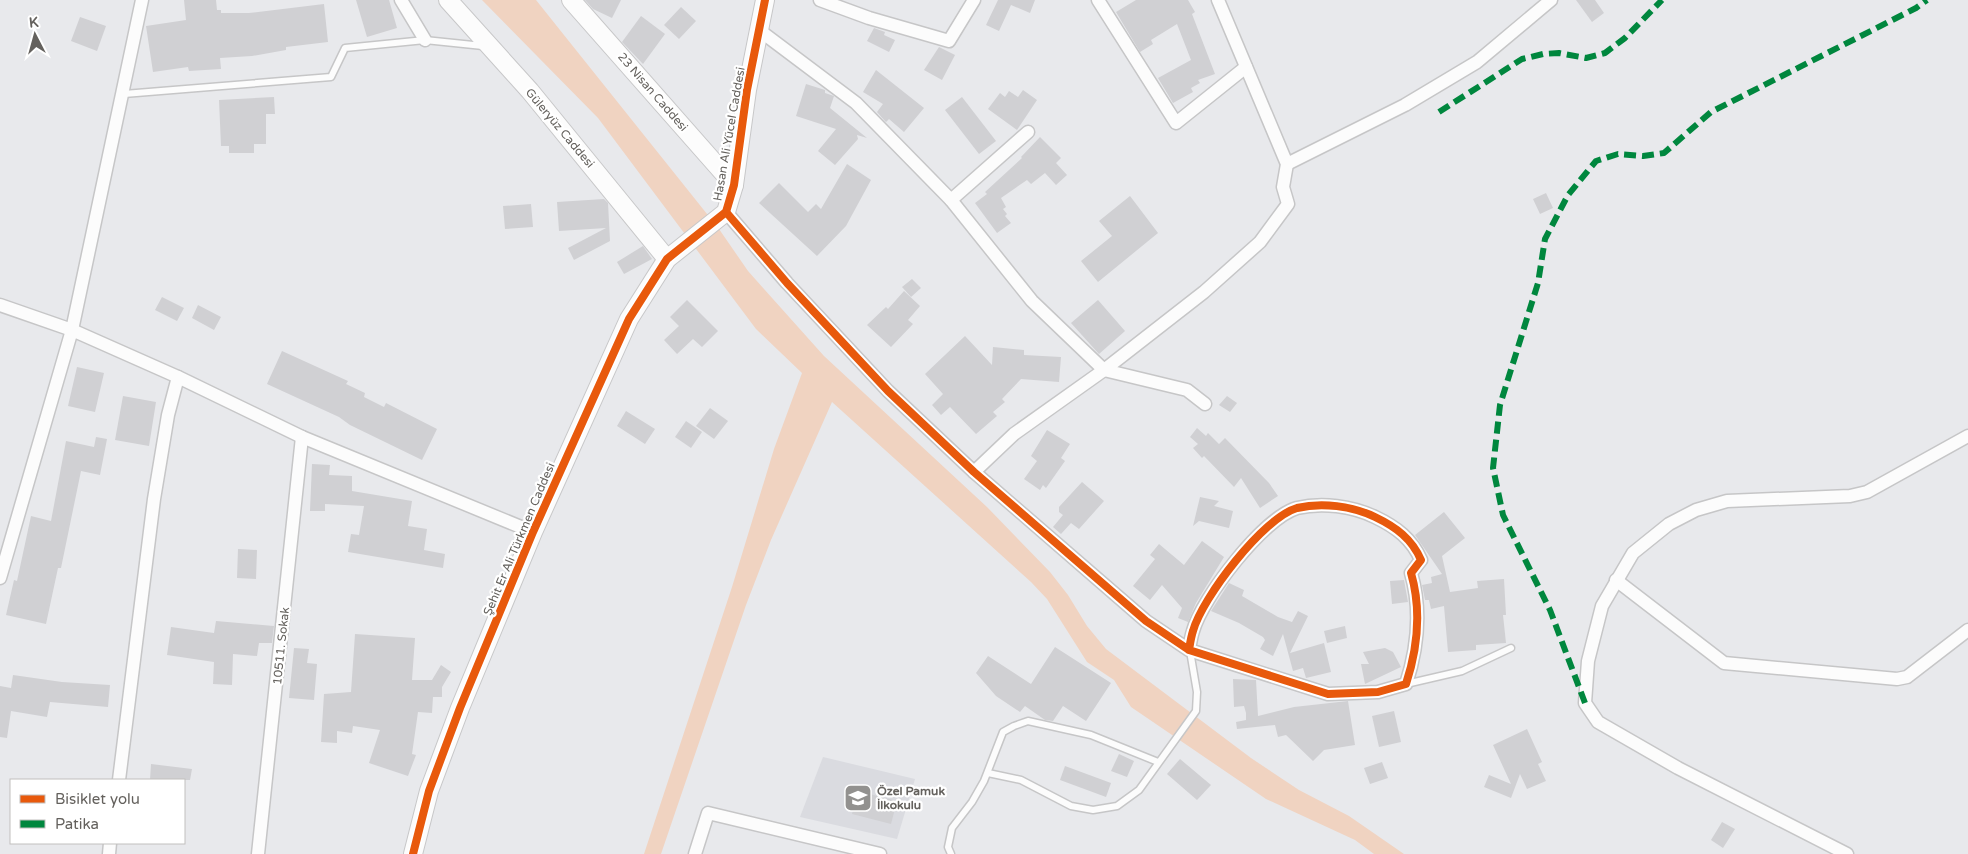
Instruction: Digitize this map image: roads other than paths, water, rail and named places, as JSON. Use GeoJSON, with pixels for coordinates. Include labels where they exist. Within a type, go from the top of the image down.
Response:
{"type":"FeatureCollection","features":[{"type":"Feature","properties":{"kind":"street"},"geometry":{"type":"LineString","coordinates":[[0,578],[72,330],[124,94],[142,0]]}},
{"type":"Feature","properties":{"kind":"street"},"geometry":{"type":"LineString","coordinates":[[401,0],[424,40]]}},
{"type":"Feature","properties":{"kind":"street","name":"Güleryüz Caddesi"},"geometry":{"type":"LineString","coordinates":[[448,0],[491,46],[673,254]]}},
{"type":"Feature","properties":{"kind":"street","name":"23 Nisan Caddesi"},"geometry":{"type":"LineString","coordinates":[[571,0],[734,185]]}},
{"type":"Feature","properties":{"kind":"street","name":"Hasan Ali Yücel Caddesi"},"geometry":{"type":"LineString","coordinates":[[673,254],[726,212],[734,185],[758,30],[765,0]]}},
{"type":"Feature","properties":{"kind":"street"},"geometry":{"type":"LineString","coordinates":[[820,0],[869,18],[949,41],[974,0]]}},
{"type":"Feature","properties":{"kind":"street"},"geometry":{"type":"LineString","coordinates":[[1098,0],[1176,123],[1246,67]]}},
{"type":"Feature","properties":{"kind":"street"},"geometry":{"type":"LineString","coordinates":[[974,472],[1014,434],[1104,370],[1204,292],[1260,242],[1288,204],[1282,187],[1288,164],[1218,0]]}},
{"type":"Feature","properties":{"kind":"street"},"geometry":{"type":"LineString","coordinates":[[1288,164],[1405,105],[1477,62],[1551,0]]}},
{"type":"Feature","properties":{"kind":"street"},"geometry":{"type":"LineString","coordinates":[[758,30],[856,103],[951,200],[1032,301],[1104,370],[1187,390],[1204,404]]}},
{"type":"Feature","properties":{"kind":"street"},"geometry":{"type":"LineString","coordinates":[[951,200],[1028,132]]}},
{"type":"Feature","properties":{"kind":"street"},"geometry":{"type":"LineString","coordinates":[[726,212],[787,283],[888,391],[974,472],[1146,621],[1189,650],[1328,694],[1378,692],[1406,684],[1414,659],[1419,626],[1416,588],[1411,573],[1421,560],[1415,546],[1393,526],[1358,509],[1327,506],[1296,508],[1271,522],[1249,545],[1216,586],[1193,630],[1189,650]]}},
{"type":"Feature","properties":{"kind":"street","name":"Şehit Er Ali Türkmen Caddesi"},"geometry":{"type":"LineString","coordinates":[[413,854],[429,791],[460,708],[533,532],[629,318],[673,254]]}},
{"type":"Feature","properties":{"kind":"street"},"geometry":{"type":"LineString","coordinates":[[0,305],[72,330],[178,377],[302,437],[533,532]]}},
{"type":"Feature","properties":{"kind":"street"},"geometry":{"type":"LineString","coordinates":[[119,779],[154,499],[168,415],[178,377]]}},
{"type":"Feature","properties":{"kind":"street"},"geometry":{"type":"LineString","coordinates":[[1847,854],[1678,768],[1598,722],[1585,703],[1588,660],[1602,606],[1633,554],[1669,524],[1696,510],[1727,501],[1850,496],[1866,492],[1968,436]]}},
{"type":"Feature","properties":{"kind":"street","name":"10511. Sokak"},"geometry":{"type":"LineString","coordinates":[[258,854],[302,437]]}},
{"type":"Feature","properties":{"kind":"street"},"geometry":{"type":"LineString","coordinates":[[1616,580],[1724,663],[1897,679],[1907,676],[1968,630]]}},
{"type":"Feature","properties":{"kind":"street"},"geometry":{"type":"LineString","coordinates":[[694,854],[708,813],[880,854]]}},
{"type":"Feature","properties":{"kind":"lane"},"geometry":{"type":"LineString","coordinates":[[124,94],[331,77],[345,48],[424,40],[491,46]]}},
{"type":"Feature","properties":{"kind":"lane"},"geometry":{"type":"LineString","coordinates":[[1406,684],[1462,671],[1511,648]]}},
{"type":"Feature","properties":{"kind":"lane"},"geometry":{"type":"LineString","coordinates":[[988,773],[1021,780],[1071,806],[1093,810],[1117,806],[1139,790],[1196,711],[1197,692],[1189,650]]}},
{"type":"Feature","properties":{"kind":"lane"},"geometry":{"type":"LineString","coordinates":[[951,854],[948,847],[952,828],[972,802],[988,773],[1003,732],[1028,721],[1091,735],[1158,762]]}},
{"type":"Feature","properties":{"kind":"place","name":"Özel Pamuk İlkokulu"},"geometry":{"type":"Point","coordinates":[858,798]}}]}
